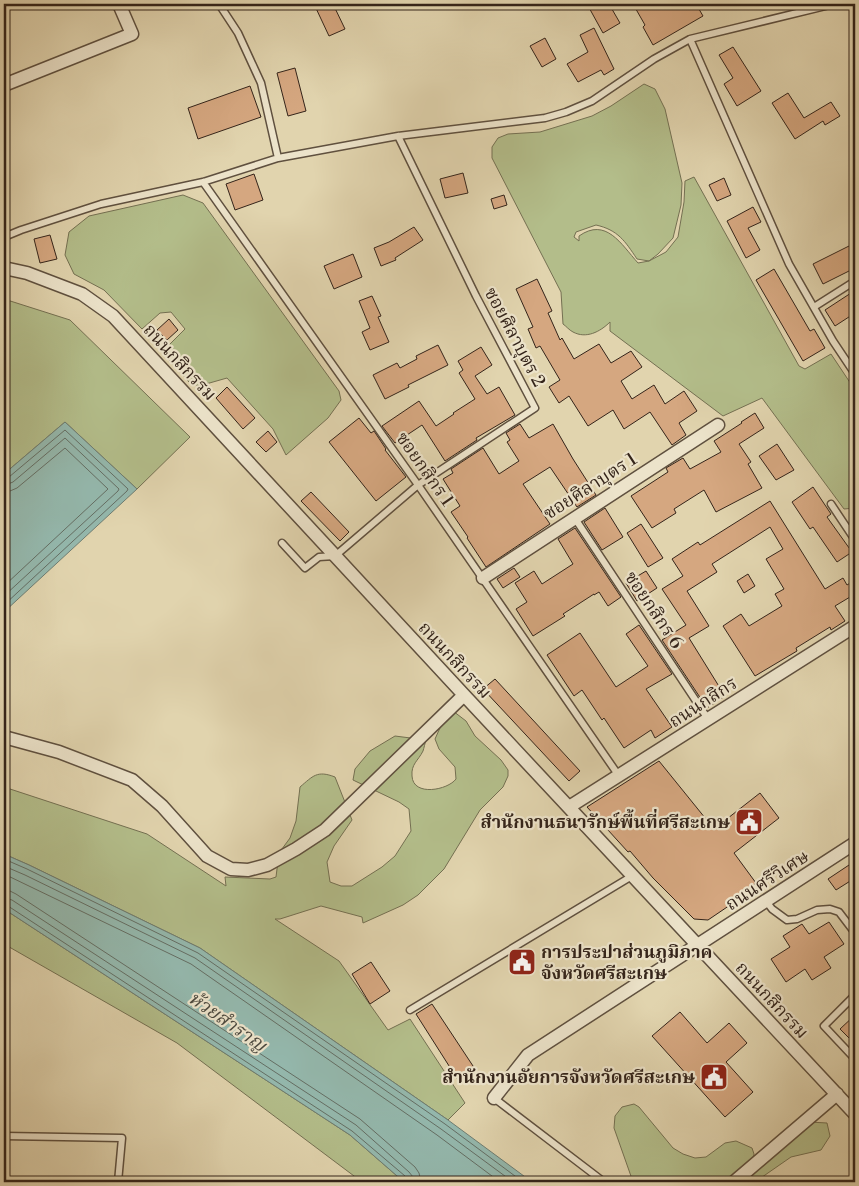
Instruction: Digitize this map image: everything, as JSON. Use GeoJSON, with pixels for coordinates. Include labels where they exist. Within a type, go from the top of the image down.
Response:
{"type":"FeatureCollection","features":[{"type":"Feature","properties":{"kind":"street"},"geometry":{"type":"LineString","coordinates":[[4,85],[132,34],[119,4]]}},
{"type":"Feature","properties":{"kind":"street","name":"ถนนกสิกรรม"},"geometry":{"type":"LineString","coordinates":[[4,268],[27,272],[82,294],[113,316],[855,1114]]}},
{"type":"Feature","properties":{"kind":"street","name":"ซอยศิลาบุตร 1"},"geometry":{"type":"LineString","coordinates":[[483,578],[718,425]]}},
{"type":"Feature","properties":{"kind":"street","name":"ถนนกสิกร"},"geometry":{"type":"LineString","coordinates":[[569,807],[855,626]]}},
{"type":"Feature","properties":{"kind":"street"},"geometry":{"type":"LineString","coordinates":[[4,736],[59,752],[132,780],[162,806],[207,856],[232,870],[248,870],[267,866],[325,830],[464,695]]}},
{"type":"Feature","properties":{"kind":"street","name":"ถนนศรีวิเศษ"},"geometry":{"type":"LineString","coordinates":[[494,1098],[528,1055],[855,843]]}},
{"type":"Feature","properties":{"kind":"street"},"geometry":{"type":"LineString","coordinates":[[734,1182],[837,1094]]}},
{"type":"Feature","properties":{"kind":"lane"},"geometry":{"type":"LineString","coordinates":[[219,4],[238,33],[261,83],[278,158]]}},
{"type":"Feature","properties":{"kind":"lane"},"geometry":{"type":"LineString","coordinates":[[4,236],[101,204],[203,182],[278,158],[398,136],[545,118],[566,112],[592,101],[654,59],[690,39],[834,4]]}},
{"type":"Feature","properties":{"kind":"lane"},"geometry":{"type":"LineString","coordinates":[[690,39],[789,264],[833,341],[855,374]]}},
{"type":"Feature","properties":{"kind":"lane","name":"ซอยศิลาบุตร 2"},"geometry":{"type":"LineString","coordinates":[[336,556],[418,485],[535,408],[476,296],[398,136]]}},
{"type":"Feature","properties":{"kind":"lane","name":"ซอยกสิกร 1"},"geometry":{"type":"LineString","coordinates":[[203,182],[418,485],[619,776]]}},
{"type":"Feature","properties":{"kind":"lane"},"geometry":{"type":"LineString","coordinates":[[814,307],[855,281]]}},
{"type":"Feature","properties":{"kind":"lane"},"geometry":{"type":"LineString","coordinates":[[831,504],[855,540]]}},
{"type":"Feature","properties":{"kind":"lane","name":"ซอยกสิกร 6"},"geometry":{"type":"LineString","coordinates":[[574,517],[708,719]]}},
{"type":"Feature","properties":{"kind":"lane"},"geometry":{"type":"LineString","coordinates":[[282,543],[305,568],[319,557],[336,556]]}},
{"type":"Feature","properties":{"kind":"lane"},"geometry":{"type":"LineString","coordinates":[[410,1010],[632,876]]}},
{"type":"Feature","properties":{"kind":"lane"},"geometry":{"type":"LineString","coordinates":[[766,901],[772,909],[787,920],[817,910],[830,909],[839,912],[855,933]]}},
{"type":"Feature","properties":{"kind":"lane"},"geometry":{"type":"LineString","coordinates":[[855,994],[824,1026],[855,1059]]}},
{"type":"Feature","properties":{"kind":"lane"},"geometry":{"type":"LineString","coordinates":[[494,1098],[604,1182]]}},
{"type":"Feature","properties":{"kind":"lane"},"geometry":{"type":"LineString","coordinates":[[4,1136],[122,1138],[118,1182]]}},
{"type":"Feature","properties":{"kind":"green space"},"geometry":{"type":"Polygon","coordinates":[[[644,84],[655,89],[665,109],[682,183],[681,205],[673,238],[649,261],[666,252],[678,237],[684,202],[685,181],[694,177],[799,366],[805,369],[831,354],[855,390],[855,508],[844,509],[762,398],[723,416],[610,331],[610,322],[602,329],[588,335],[573,332],[563,324],[561,292],[492,158],[492,147],[498,138],[508,134],[540,132],[592,116],[644,84]],[[596,225],[576,232],[574,237],[579,241],[579,236],[589,231],[605,231],[619,241],[638,263],[649,261],[637,259],[620,237],[604,227],[596,225]]]}},
{"type":"Feature","properties":{"kind":"green space"},"geometry":{"type":"Polygon","coordinates":[[[183,195],[203,203],[339,391],[341,400],[328,418],[286,455],[273,429],[227,378],[199,386],[189,382],[162,352],[185,329],[171,312],[160,313],[142,329],[104,290],[74,274],[65,255],[69,232],[89,216],[183,195]]]}},
{"type":"Feature","properties":{"kind":"green space"},"geometry":{"type":"Polygon","coordinates":[[[4,299],[70,320],[190,437],[137,489],[65,422],[4,474],[4,299]]]}},
{"type":"Feature","properties":{"kind":"green space"},"geometry":{"type":"Polygon","coordinates":[[[453,711],[466,721],[475,736],[501,760],[508,770],[508,776],[503,787],[480,810],[444,869],[418,895],[403,905],[363,923],[362,917],[321,906],[275,919],[339,961],[388,1030],[410,1019],[465,1103],[448,1120],[200,948],[4,854],[4,787],[147,834],[226,886],[225,877],[270,879],[276,877],[279,853],[290,838],[296,821],[300,787],[312,777],[324,774],[335,777],[352,820],[334,846],[327,862],[330,882],[341,886],[352,886],[382,867],[395,856],[411,831],[409,809],[399,802],[353,780],[355,769],[370,751],[395,736],[426,740],[423,751],[413,768],[412,776],[414,783],[418,787],[431,790],[452,783],[456,779],[455,767],[439,749],[435,739],[444,719],[453,711]]]}},
{"type":"Feature","properties":{"kind":"green space"},"geometry":{"type":"Polygon","coordinates":[[[4,909],[350,1135],[404,1182],[362,1182],[177,1043],[4,944],[4,909]]]}},
{"type":"Feature","properties":{"kind":"green space"},"geometry":{"type":"Polygon","coordinates":[[[634,1104],[639,1107],[673,1148],[695,1158],[706,1157],[725,1143],[736,1141],[752,1148],[753,1160],[809,1122],[827,1123],[830,1136],[821,1150],[791,1157],[755,1182],[635,1182],[632,1179],[614,1128],[615,1116],[622,1107],[634,1104]]]}},
{"type":"Feature","properties":{"kind":"water"},"geometry":{"type":"Polygon","coordinates":[[[65,422],[137,489],[4,612],[4,474],[65,422]]]}},
{"type":"Feature","properties":{"kind":"water","name":"ห้วยสำราญ"},"geometry":{"type":"Polygon","coordinates":[[[4,854],[200,948],[448,1120],[532,1182],[404,1182],[350,1135],[4,909],[4,854]]]}},
{"type":"Feature","properties":{"kind":"building"},"geometry":{"type":"Polygon","coordinates":[[[314,4],[333,4],[345,29],[329,36],[314,4]]]}},
{"type":"Feature","properties":{"kind":"building"},"geometry":{"type":"Polygon","coordinates":[[[587,4],[609,4],[620,23],[603,33],[587,4]]]}},
{"type":"Feature","properties":{"kind":"building"},"geometry":{"type":"Polygon","coordinates":[[[633,4],[696,4],[703,16],[653,45],[643,27],[645,25],[633,4]]]}},
{"type":"Feature","properties":{"kind":"building"},"geometry":{"type":"Polygon","coordinates":[[[594,28],[614,69],[604,75],[601,70],[578,82],[567,64],[588,52],[580,35],[594,28]]]}},
{"type":"Feature","properties":{"kind":"building"},"geometry":{"type":"Polygon","coordinates":[[[545,38],[556,59],[542,67],[530,46],[545,38]]]}},
{"type":"Feature","properties":{"kind":"building"},"geometry":{"type":"Polygon","coordinates":[[[733,47],[761,91],[737,106],[724,84],[733,78],[719,55],[733,47]]]}},
{"type":"Feature","properties":{"kind":"building"},"geometry":{"type":"Polygon","coordinates":[[[295,68],[306,111],[288,116],[277,73],[295,68]]]}},
{"type":"Feature","properties":{"kind":"building"},"geometry":{"type":"Polygon","coordinates":[[[250,86],[261,117],[198,139],[188,108],[250,86]]]}},
{"type":"Feature","properties":{"kind":"building"},"geometry":{"type":"Polygon","coordinates":[[[788,93],[804,118],[831,102],[840,116],[825,125],[823,121],[795,139],[772,103],[788,93]]]}},
{"type":"Feature","properties":{"kind":"building"},"geometry":{"type":"Polygon","coordinates":[[[463,173],[468,193],[445,198],[440,179],[463,173]]]}},
{"type":"Feature","properties":{"kind":"building"},"geometry":{"type":"Polygon","coordinates":[[[254,174],[263,200],[235,210],[226,184],[254,174]]]}},
{"type":"Feature","properties":{"kind":"building"},"geometry":{"type":"Polygon","coordinates":[[[724,178],[731,195],[717,201],[709,185],[724,178]]]}},
{"type":"Feature","properties":{"kind":"building"},"geometry":{"type":"Polygon","coordinates":[[[504,195],[507,205],[494,209],[491,199],[504,195]]]}},
{"type":"Feature","properties":{"kind":"building"},"geometry":{"type":"Polygon","coordinates":[[[753,207],[761,222],[748,228],[760,250],[746,258],[727,221],[753,207]]]}},
{"type":"Feature","properties":{"kind":"building"},"geometry":{"type":"Polygon","coordinates":[[[414,227],[423,240],[395,258],[396,260],[381,266],[374,248],[389,242],[414,227]]]}},
{"type":"Feature","properties":{"kind":"building"},"geometry":{"type":"Polygon","coordinates":[[[50,235],[57,259],[40,263],[34,239],[50,235]]]}},
{"type":"Feature","properties":{"kind":"building"},"geometry":{"type":"Polygon","coordinates":[[[849,246],[855,258],[855,268],[823,284],[813,264],[849,246]]]}},
{"type":"Feature","properties":{"kind":"building"},"geometry":{"type":"Polygon","coordinates":[[[353,254],[362,277],[334,289],[324,266],[353,254]]]}},
{"type":"Feature","properties":{"kind":"building"},"geometry":{"type":"Polygon","coordinates":[[[774,269],[810,331],[814,329],[825,348],[803,361],[756,280],[774,269]]]}},
{"type":"Feature","properties":{"kind":"building"},"geometry":{"type":"Polygon","coordinates":[[[537,279],[552,311],[548,313],[560,340],[562,338],[574,359],[599,344],[611,363],[631,351],[642,367],[621,381],[632,399],[654,385],[665,404],[684,391],[697,411],[679,423],[686,435],[672,445],[650,412],[624,429],[613,410],[588,426],[569,396],[559,403],[549,387],[560,380],[540,346],[536,348],[528,329],[533,327],[516,289],[537,279]]]}},
{"type":"Feature","properties":{"kind":"building"},"geometry":{"type":"Polygon","coordinates":[[[851,293],[855,299],[855,313],[835,326],[825,310],[851,293]]]}},
{"type":"Feature","properties":{"kind":"building"},"geometry":{"type":"Polygon","coordinates":[[[372,296],[381,316],[378,317],[389,342],[370,350],[362,332],[370,328],[359,301],[372,296]]]}},
{"type":"Feature","properties":{"kind":"building"},"geometry":{"type":"Polygon","coordinates":[[[169,319],[178,330],[167,340],[157,330],[169,319]]]}},
{"type":"Feature","properties":{"kind":"building"},"geometry":{"type":"Polygon","coordinates":[[[438,345],[448,365],[385,399],[373,375],[397,363],[400,368],[417,359],[416,356],[438,345]]]}},
{"type":"Feature","properties":{"kind":"building"},"geometry":{"type":"Polygon","coordinates":[[[481,347],[492,365],[475,376],[487,394],[499,387],[515,415],[476,438],[477,440],[445,461],[422,425],[395,443],[382,426],[419,401],[436,426],[475,399],[459,373],[463,370],[458,361],[481,347]]]}},
{"type":"Feature","properties":{"kind":"building"},"geometry":{"type":"Polygon","coordinates":[[[227,387],[255,418],[243,429],[216,398],[227,387]]]}},
{"type":"Feature","properties":{"kind":"building"},"geometry":{"type":"Polygon","coordinates":[[[755,413],[764,428],[739,444],[751,462],[748,464],[762,488],[716,512],[704,490],[674,509],[676,513],[652,528],[631,496],[668,472],[666,468],[683,458],[690,469],[721,452],[714,441],[755,413]]]}},
{"type":"Feature","properties":{"kind":"building"},"geometry":{"type":"Polygon","coordinates":[[[359,418],[371,433],[374,431],[385,450],[406,477],[376,501],[329,442],[359,418]]]}},
{"type":"Feature","properties":{"kind":"building"},"geometry":{"type":"Polygon","coordinates":[[[520,424],[529,438],[553,424],[596,495],[577,507],[550,467],[523,484],[550,524],[486,567],[451,512],[460,506],[443,479],[453,473],[451,469],[483,448],[499,474],[519,461],[507,442],[510,440],[506,433],[520,424]]]}},
{"type":"Feature","properties":{"kind":"building"},"geometry":{"type":"Polygon","coordinates":[[[268,431],[277,442],[266,452],[256,442],[268,431]]]}},
{"type":"Feature","properties":{"kind":"building"},"geometry":{"type":"Polygon","coordinates":[[[777,444],[794,470],[776,480],[759,456],[777,444]]]}},
{"type":"Feature","properties":{"kind":"building"},"geometry":{"type":"Polygon","coordinates":[[[813,487],[831,514],[827,517],[852,552],[837,562],[813,527],[810,529],[792,502],[813,487]]]}},
{"type":"Feature","properties":{"kind":"building"},"geometry":{"type":"Polygon","coordinates":[[[311,492],[349,532],[340,541],[301,501],[311,492]]]}},
{"type":"Feature","properties":{"kind":"building"},"geometry":{"type":"Polygon","coordinates":[[[770,501],[825,589],[843,578],[847,585],[855,580],[855,594],[835,606],[845,621],[831,630],[830,627],[796,648],[797,651],[755,676],[723,626],[741,614],[749,626],[782,606],[775,594],[784,589],[766,559],[783,549],[770,527],[712,564],[717,572],[687,591],[709,626],[689,638],[725,696],[707,708],[662,640],[686,625],[662,589],[683,576],[672,559],[698,542],[700,545],[770,501]]]}},
{"type":"Feature","properties":{"kind":"building"},"geometry":{"type":"Polygon","coordinates":[[[605,508],[623,537],[602,550],[584,522],[605,508]]]}},
{"type":"Feature","properties":{"kind":"building"},"geometry":{"type":"Polygon","coordinates":[[[641,524],[663,558],[648,567],[627,533],[641,524]]]}},
{"type":"Feature","properties":{"kind":"building"},"geometry":{"type":"Polygon","coordinates":[[[575,528],[621,597],[608,606],[599,592],[594,594],[563,614],[565,616],[533,636],[516,609],[527,602],[515,583],[534,571],[542,584],[573,564],[558,539],[575,528]]]}},
{"type":"Feature","properties":{"kind":"building"},"geometry":{"type":"Polygon","coordinates":[[[514,568],[520,577],[503,588],[497,579],[514,568]]]}},
{"type":"Feature","properties":{"kind":"building"},"geometry":{"type":"Polygon","coordinates":[[[646,571],[657,588],[637,601],[626,583],[646,571]]]}},
{"type":"Feature","properties":{"kind":"building"},"geometry":{"type":"Polygon","coordinates":[[[748,574],[755,586],[744,593],[737,581],[748,574]]]}},
{"type":"Feature","properties":{"kind":"building"},"geometry":{"type":"Polygon","coordinates":[[[639,625],[672,674],[646,689],[672,727],[655,738],[651,730],[624,748],[582,690],[574,696],[547,655],[580,633],[616,687],[648,666],[626,634],[639,625]]]}},
{"type":"Feature","properties":{"kind":"building"},"geometry":{"type":"Polygon","coordinates":[[[495,679],[580,771],[569,781],[483,689],[495,679]]]}},
{"type":"Feature","properties":{"kind":"building"},"geometry":{"type":"Polygon","coordinates":[[[659,761],[714,829],[760,793],[779,818],[734,853],[756,883],[735,898],[736,901],[708,920],[694,919],[587,807],[659,761]]]}},
{"type":"Feature","properties":{"kind":"building"},"geometry":{"type":"Polygon","coordinates":[[[855,861],[855,878],[836,890],[828,879],[855,861]]]}},
{"type":"Feature","properties":{"kind":"building"},"geometry":{"type":"Polygon","coordinates":[[[829,922],[844,944],[824,957],[831,968],[812,980],[805,969],[786,982],[771,959],[790,947],[783,936],[802,924],[809,934],[829,922]]]}},
{"type":"Feature","properties":{"kind":"building"},"geometry":{"type":"Polygon","coordinates":[[[371,962],[390,991],[370,1004],[352,974],[371,962]]]}},
{"type":"Feature","properties":{"kind":"building"},"geometry":{"type":"Polygon","coordinates":[[[432,1004],[475,1069],[458,1080],[416,1014],[432,1004]]]}},
{"type":"Feature","properties":{"kind":"building","name":"สำนักงานอัยการจังหวัดศรีสะเกษ"},"geometry":{"type":"Polygon","coordinates":[[[680,1012],[707,1043],[729,1023],[747,1043],[726,1062],[753,1092],[725,1117],[652,1036],[680,1012]]]}},
{"type":"Feature","properties":{"kind":"building"},"geometry":{"type":"Polygon","coordinates":[[[855,1015],[855,1044],[840,1029],[855,1015]]]}},
{"type":"Feature","properties":{"kind":"place","name":"สำนักงานธนารักษ์พื้นที่ศรีสะเกษ"},"geometry":{"type":"Point","coordinates":[749,822]}},
{"type":"Feature","properties":{"kind":"place","name":"การประปาส่วนภูมิภาค จังหวัดศรีสะเกษ"},"geometry":{"type":"Point","coordinates":[522,962]}},
{"type":"Feature","properties":{"kind":"place","name":"สำนักงานอัยการจังหวัดศรีสะเกษ"},"geometry":{"type":"Point","coordinates":[714,1077]}}]}
